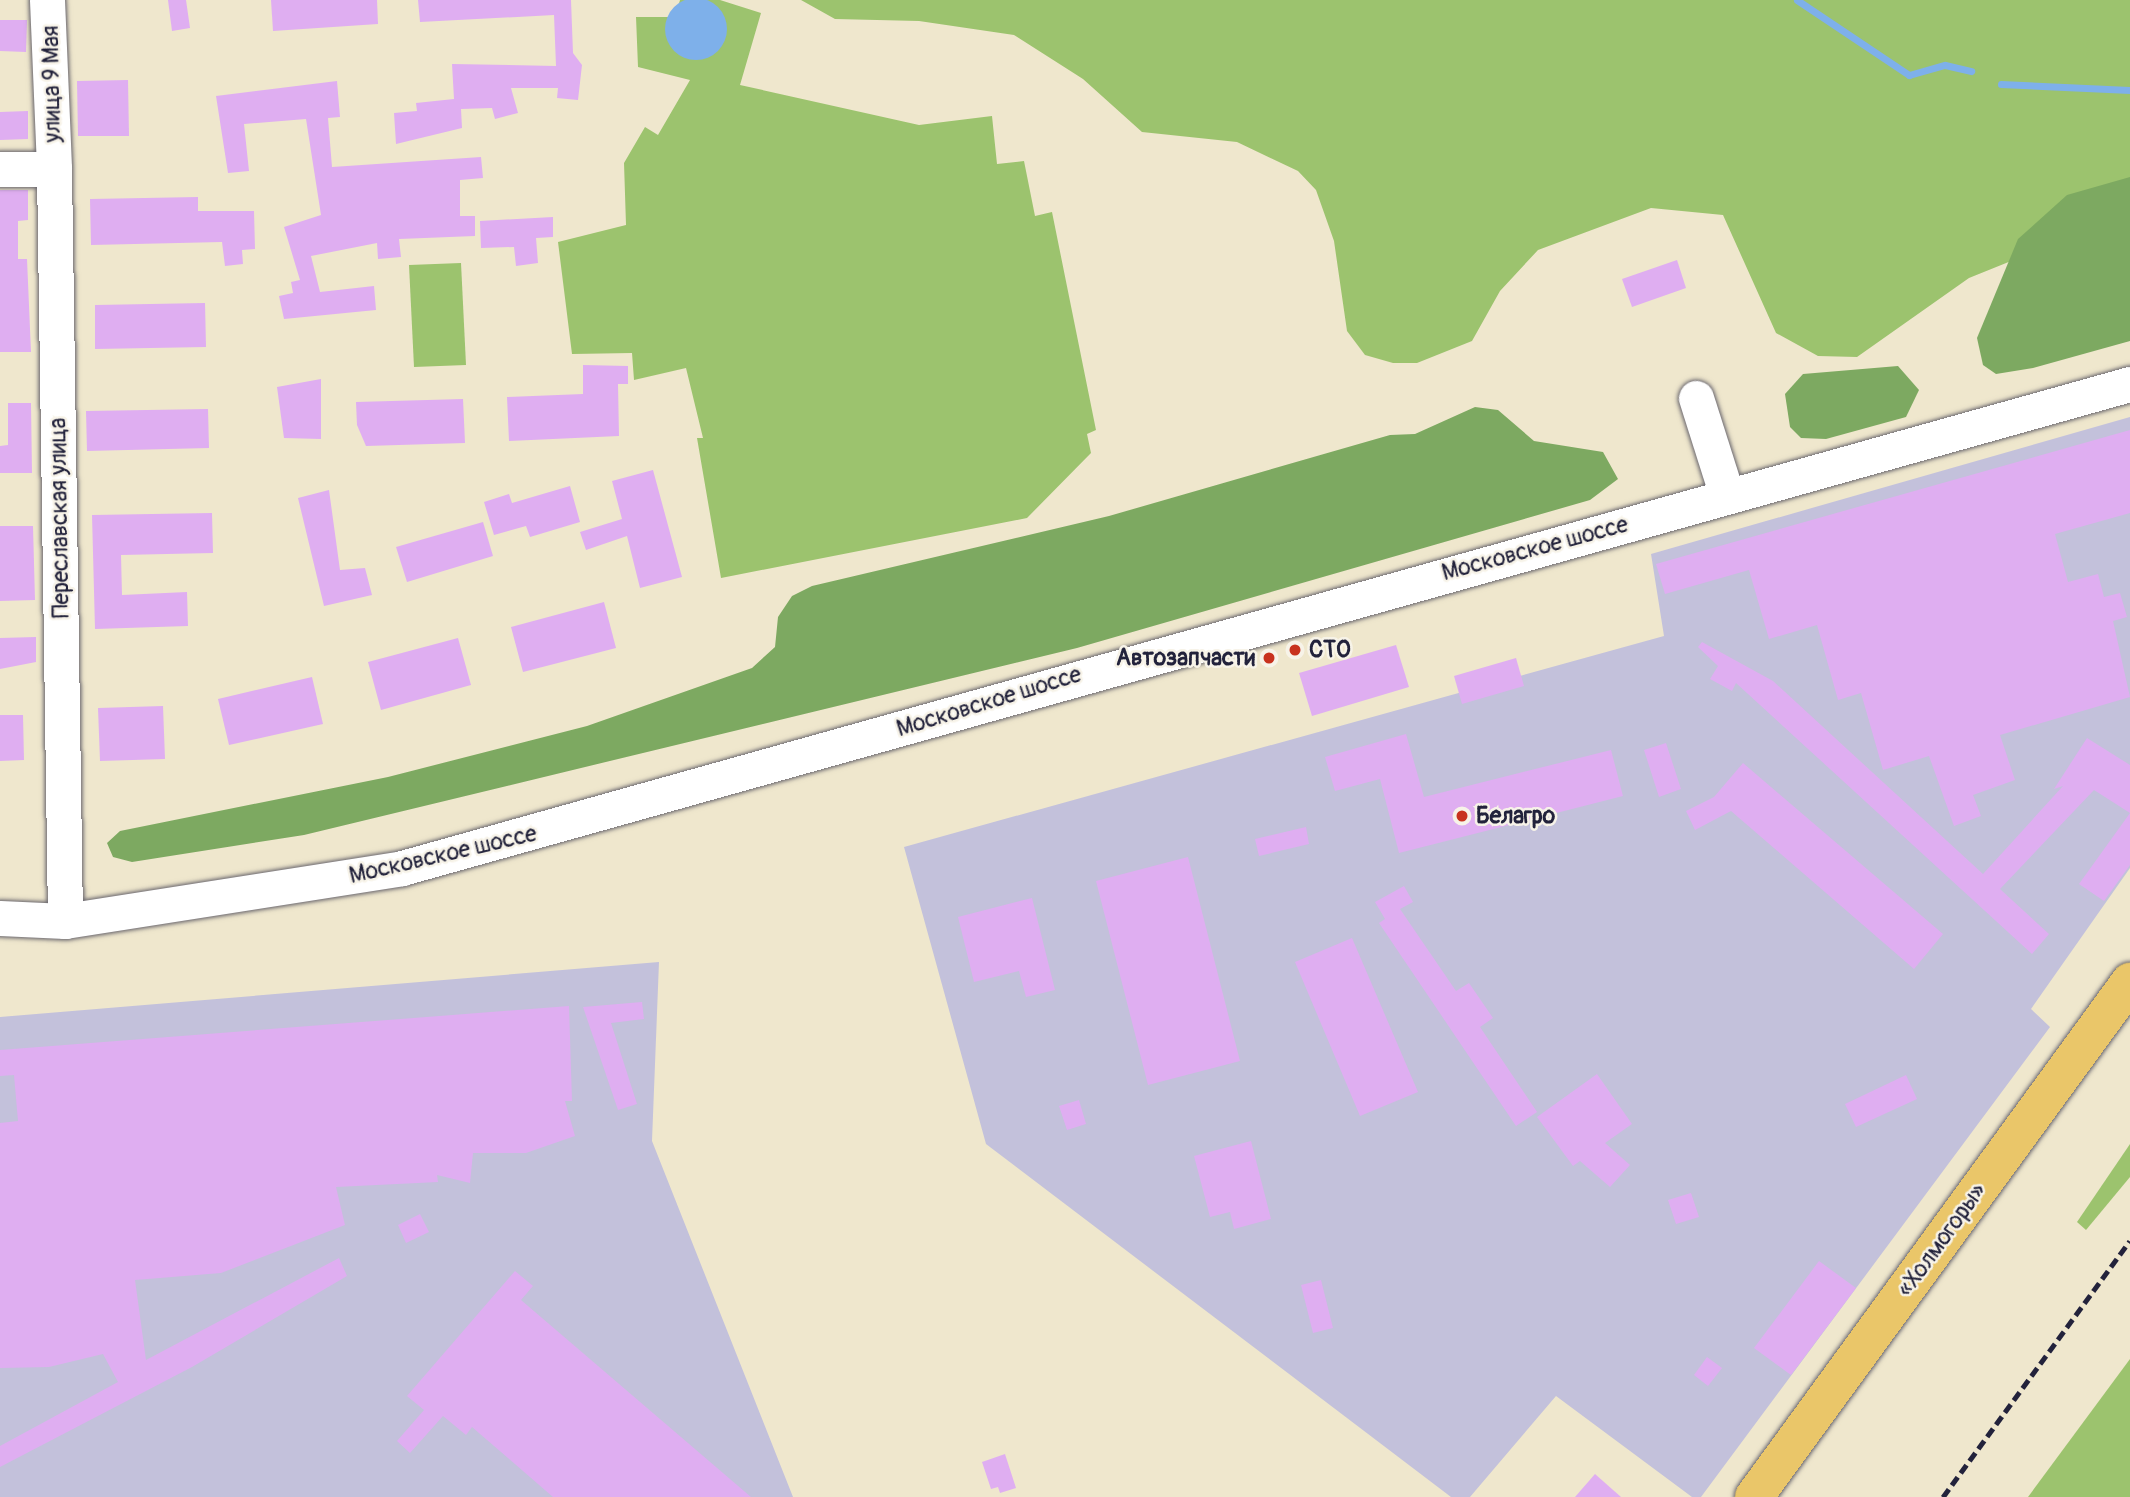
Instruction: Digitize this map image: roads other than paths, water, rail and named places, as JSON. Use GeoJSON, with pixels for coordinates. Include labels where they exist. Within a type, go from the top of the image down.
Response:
{"type":"FeatureCollection","features":[{"type":"Feature","properties":{"kind":"highway","name":"«Холмогоры»"},"geometry":{"type":"LineString","coordinates":[[1754,1497],[2130,982]]}},
{"type":"Feature","properties":{"kind":"street","name":"улица 9 Мая"},"geometry":{"type":"LineString","coordinates":[[47,0],[54,169]]}},
{"type":"Feature","properties":{"kind":"street"},"geometry":{"type":"LineString","coordinates":[[0,169],[54,169]]}},
{"type":"Feature","properties":{"kind":"street","name":"Переславская улица"},"geometry":{"type":"LineString","coordinates":[[54,169],[65,921]]}},
{"type":"Feature","properties":{"kind":"street","name":"Московское шоссе"},"geometry":{"type":"LineString","coordinates":[[0,918],[65,921],[402,868],[2130,384]]}},
{"type":"Feature","properties":{"kind":"street"},"geometry":{"type":"LineString","coordinates":[[1696,398],[1727,496]]}},
{"type":"Feature","properties":{"kind":"water"},"geometry":{"type":"Polygon","coordinates":[[[690,-2],[702,-2],[718,7],[725,17],[725,41],[718,51],[702,60],[690,60],[679,55],[670,46],[665,35],[665,23],[670,12],[679,3],[690,-2]]]}},
{"type":"Feature","properties":{"kind":"waterway"},"geometry":{"type":"LineString","coordinates":[[1797,0],[1909,75],[1945,65],[1971,71]]}},
{"type":"Feature","properties":{"kind":"waterway"},"geometry":{"type":"LineString","coordinates":[[2001,84],[2130,90]]}},
{"type":"Feature","properties":{"kind":"railway"},"geometry":{"type":"LineString","coordinates":[[1943,1497],[2130,1241]]}},
{"type":"Feature","properties":{"kind":"place","name":"СТО"},"geometry":{"type":"Point","coordinates":[1295,650]}},
{"type":"Feature","properties":{"kind":"place","name":"Автозапчасти"},"geometry":{"type":"Point","coordinates":[1269,658]}},
{"type":"Feature","properties":{"kind":"place","name":"Белагро"},"geometry":{"type":"Point","coordinates":[1462,816]}}]}
